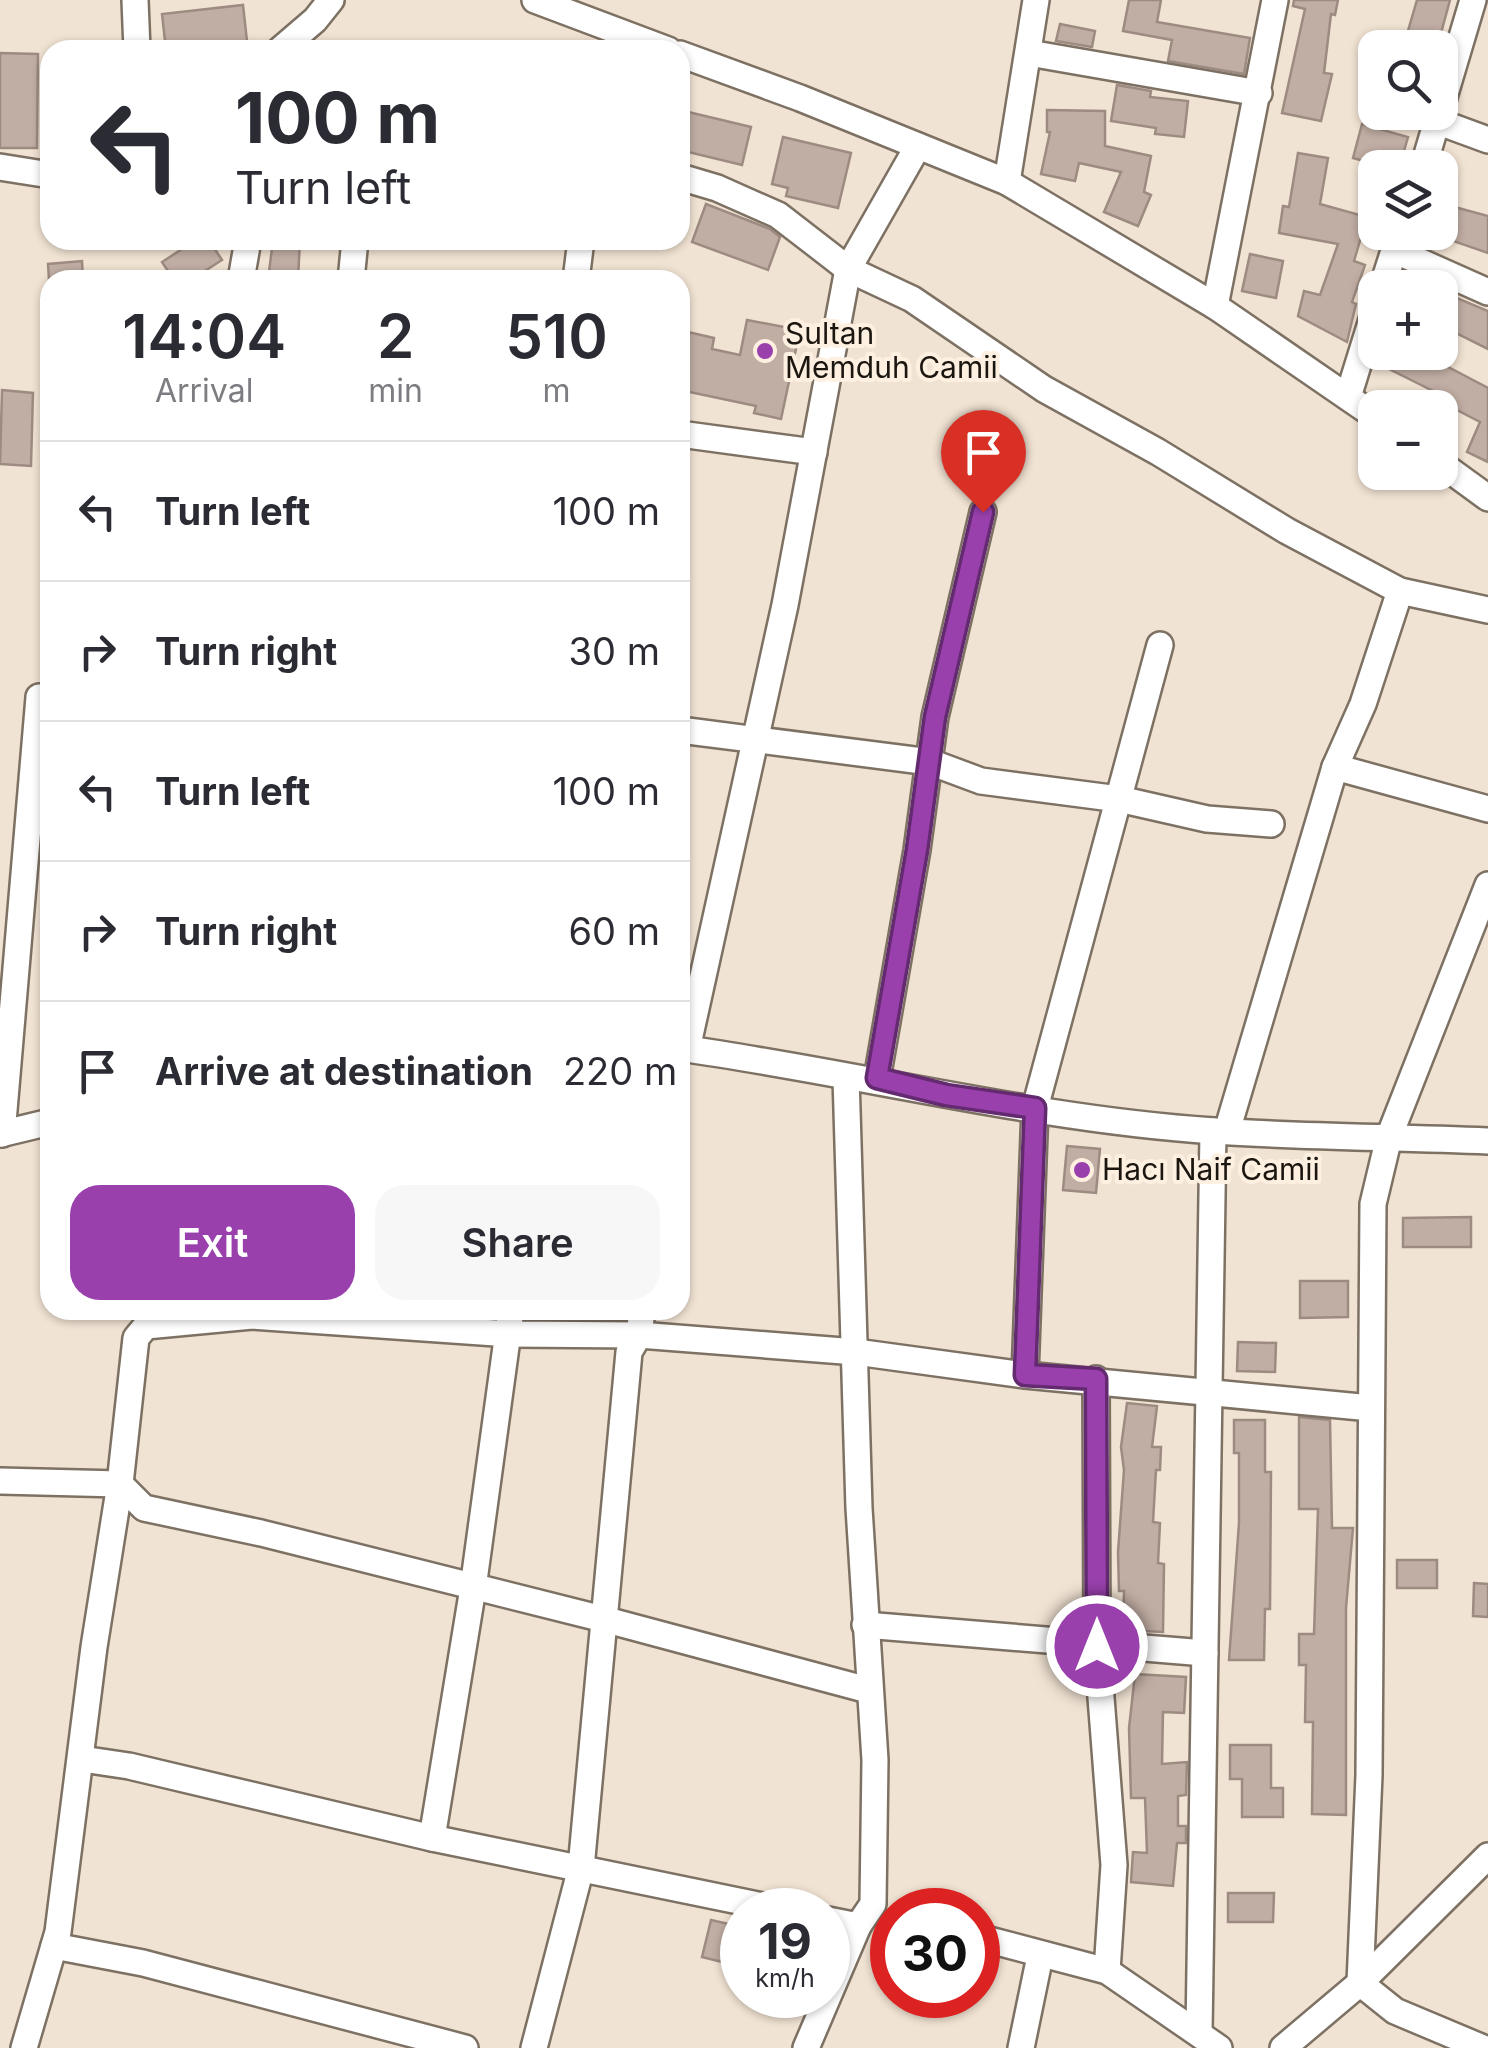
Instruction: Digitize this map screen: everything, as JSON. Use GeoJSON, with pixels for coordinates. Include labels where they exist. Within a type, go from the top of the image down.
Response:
{"type":"FeatureCollection","features":[{"type":"Feature","properties":{"kind":"street"},"geometry":{"type":"LineString","coordinates":[[135,0],[136,40]]}},
{"type":"Feature","properties":{"kind":"street"},"geometry":{"type":"LineString","coordinates":[[292,40],[331,0]]}},
{"type":"Feature","properties":{"kind":"street"},"geometry":{"type":"LineString","coordinates":[[535,0],[611,40]]}},
{"type":"Feature","properties":{"kind":"street"},"geometry":{"type":"LineString","coordinates":[[1007,182],[1036,0]]}},
{"type":"Feature","properties":{"kind":"street"},"geometry":{"type":"LineString","coordinates":[[1215,306],[1275,0]]}},
{"type":"Feature","properties":{"kind":"street"},"geometry":{"type":"LineString","coordinates":[[1458,54],[1473,0]]}},
{"type":"Feature","properties":{"kind":"street"},"geometry":{"type":"LineString","coordinates":[[1029,53],[1258,93]]}},
{"type":"Feature","properties":{"kind":"street"},"geometry":{"type":"LineString","coordinates":[[690,58],[1007,182],[1215,306],[1358,403]]}},
{"type":"Feature","properties":{"kind":"street"},"geometry":{"type":"LineString","coordinates":[[1458,129],[1488,140]]}},
{"type":"Feature","properties":{"kind":"street"},"geometry":{"type":"LineString","coordinates":[[690,1022],[755,738],[848,269],[918,146]]}},
{"type":"Feature","properties":{"kind":"street"},"geometry":{"type":"LineString","coordinates":[[0,168],[40,174]]}},
{"type":"Feature","properties":{"kind":"street"},"geometry":{"type":"LineString","coordinates":[[690,179],[778,216],[848,269],[912,299],[1044,388],[1287,531],[1400,591],[1488,610]]}},
{"type":"Feature","properties":{"kind":"street"},"geometry":{"type":"LineString","coordinates":[[1412,250],[1488,292]]}},
{"type":"Feature","properties":{"kind":"street"},"geometry":{"type":"LineString","coordinates":[[1348,396],[1358,364]]}},
{"type":"Feature","properties":{"kind":"street"},"geometry":{"type":"LineString","coordinates":[[690,435],[814,452]]}},
{"type":"Feature","properties":{"kind":"street"},"geometry":{"type":"LineString","coordinates":[[1458,476],[1488,498]]}},
{"type":"Feature","properties":{"kind":"street"},"geometry":{"type":"LineString","coordinates":[[877,1078],[935,717],[983,512]]}},
{"type":"Feature","properties":{"kind":"street"},"geometry":{"type":"LineString","coordinates":[[1209,2040],[1205,1653],[1209,1390],[1220,1131],[1336,767],[1363,704],[1400,591]]}},
{"type":"Feature","properties":{"kind":"street"},"geometry":{"type":"LineString","coordinates":[[1025,1375],[1035,1108],[1160,645]]}},
{"type":"Feature","properties":{"kind":"street"},"geometry":{"type":"LineString","coordinates":[[39,697],[1,1134],[40,1124]]}},
{"type":"Feature","properties":{"kind":"street"},"geometry":{"type":"LineString","coordinates":[[690,731],[930,762],[981,781],[1119,799],[1206,819],[1272,824]]}},
{"type":"Feature","properties":{"kind":"street"},"geometry":{"type":"LineString","coordinates":[[1336,767],[1488,808]]}},
{"type":"Feature","properties":{"kind":"street"},"geometry":{"type":"LineString","coordinates":[[1360,1983],[1369,1775],[1373,1204],[1389,1137],[1488,885]]}},
{"type":"Feature","properties":{"kind":"street"},"geometry":{"type":"LineString","coordinates":[[690,1049],[846,1077],[877,1078],[946,1095],[1220,1131],[1488,1141]]}},
{"type":"Feature","properties":{"kind":"street"},"geometry":{"type":"LineString","coordinates":[[846,1077],[865,1625],[882,1888]]}},
{"type":"Feature","properties":{"kind":"street"},"geometry":{"type":"LineString","coordinates":[[24,2048],[54,1946],[138,1330],[182,1320]]}},
{"type":"Feature","properties":{"kind":"street"},"geometry":{"type":"LineString","coordinates":[[453,1320],[640,1322],[1025,1375],[1371,1408]]}},
{"type":"Feature","properties":{"kind":"street"},"geometry":{"type":"LineString","coordinates":[[432,1838],[474,1588],[510,1322]]}},
{"type":"Feature","properties":{"kind":"street"},"geometry":{"type":"LineString","coordinates":[[534,2048],[581,1868],[629,1352],[640,1322]]}},
{"type":"Feature","properties":{"kind":"street"},"geometry":{"type":"LineString","coordinates":[[1096,1379],[1097,1646],[1114,1865],[1107,1971]]}},
{"type":"Feature","properties":{"kind":"street"},"geometry":{"type":"LineString","coordinates":[[0,1480],[120,1484],[144,1508],[261,1533],[868,1690]]}},
{"type":"Feature","properties":{"kind":"street"},"geometry":{"type":"LineString","coordinates":[[865,1625],[1205,1653]]}},
{"type":"Feature","properties":{"kind":"street"},"geometry":{"type":"LineString","coordinates":[[82,1759],[129,1766],[432,1838],[720,1897]]}},
{"type":"Feature","properties":{"kind":"street"},"geometry":{"type":"LineString","coordinates":[[1282,2048],[1360,1983],[1484,1866]]}},
{"type":"Feature","properties":{"kind":"street"},"geometry":{"type":"LineString","coordinates":[[806,2048],[858,1926],[870,1917]]}},
{"type":"Feature","properties":{"kind":"street"},"geometry":{"type":"LineString","coordinates":[[850,1924],[858,1926]]}},
{"type":"Feature","properties":{"kind":"street"},"geometry":{"type":"LineString","coordinates":[[1000,1944],[1107,1971],[1209,2040]]}},
{"type":"Feature","properties":{"kind":"street"},"geometry":{"type":"LineString","coordinates":[[54,1946],[143,1964],[465,2048]]}},
{"type":"Feature","properties":{"kind":"street"},"geometry":{"type":"LineString","coordinates":[[1021,2048],[1040,1956]]}},
{"type":"Feature","properties":{"kind":"street"},"geometry":{"type":"LineString","coordinates":[[1360,1983],[1395,2011],[1483,2048]]}},
{"type":"Feature","properties":{"kind":"building"},"geometry":{"type":"Polygon","coordinates":[[[1129,0],[1161,0],[1157,22],[1250,38],[1244,74],[1168,61],[1172,40],[1123,31],[1129,0]]]}},
{"type":"Feature","properties":{"kind":"building"},"geometry":{"type":"Polygon","coordinates":[[[1294,0],[1338,0],[1335,15],[1331,14],[1324,73],[1332,74],[1321,121],[1282,113],[1305,9],[1293,6],[1294,0]]]}},
{"type":"Feature","properties":{"kind":"building"},"geometry":{"type":"Polygon","coordinates":[[[1417,0],[1450,0],[1442,30],[1408,30],[1417,0]]]}},
{"type":"Feature","properties":{"kind":"building"},"geometry":{"type":"Polygon","coordinates":[[[243,5],[247,40],[165,40],[162,14],[243,5]]]}},
{"type":"Feature","properties":{"kind":"building"},"geometry":{"type":"Polygon","coordinates":[[[1060,24],[1095,31],[1092,47],[1056,41],[1060,24]]]}},
{"type":"Feature","properties":{"kind":"building"},"geometry":{"type":"Polygon","coordinates":[[[0,53],[38,54],[37,148],[0,148],[0,53]]]}},
{"type":"Feature","properties":{"kind":"building"},"geometry":{"type":"Polygon","coordinates":[[[1117,85],[1151,91],[1150,97],[1188,101],[1184,137],[1155,134],[1156,128],[1111,121],[1117,85]]]}},
{"type":"Feature","properties":{"kind":"building"},"geometry":{"type":"Polygon","coordinates":[[[1047,110],[1105,111],[1105,146],[1151,156],[1144,192],[1151,195],[1138,226],[1104,212],[1121,172],[1079,163],[1075,181],[1041,174],[1050,132],[1047,110]]]}},
{"type":"Feature","properties":{"kind":"building"},"geometry":{"type":"Polygon","coordinates":[[[690,112],[751,127],[742,165],[690,152],[690,112]]]}},
{"type":"Feature","properties":{"kind":"building"},"geometry":{"type":"Polygon","coordinates":[[[1360,130],[1383,130],[1408,137],[1404,150],[1358,150],[1358,159],[1353,158],[1360,130]]]}},
{"type":"Feature","properties":{"kind":"building"},"geometry":{"type":"Polygon","coordinates":[[[783,137],[851,153],[838,208],[786,196],[788,188],[772,184],[783,137]]]}},
{"type":"Feature","properties":{"kind":"building"},"geometry":{"type":"Polygon","coordinates":[[[1298,153],[1328,158],[1320,204],[1358,215],[1354,261],[1365,265],[1363,270],[1358,270],[1352,302],[1356,304],[1347,342],[1298,316],[1304,291],[1320,295],[1338,244],[1279,233],[1283,206],[1289,207],[1298,153]]]}},
{"type":"Feature","properties":{"kind":"building"},"geometry":{"type":"Polygon","coordinates":[[[706,204],[770,229],[780,237],[768,270],[692,242],[706,204]]]}},
{"type":"Feature","properties":{"kind":"building"},"geometry":{"type":"Polygon","coordinates":[[[1458,208],[1488,216],[1488,253],[1458,243],[1458,208]]]}},
{"type":"Feature","properties":{"kind":"building"},"geometry":{"type":"Polygon","coordinates":[[[181,250],[216,250],[222,260],[206,270],[167,270],[162,262],[181,250]]]}},
{"type":"Feature","properties":{"kind":"building"},"geometry":{"type":"Polygon","coordinates":[[[272,250],[300,250],[298,270],[269,270],[272,250]]]}},
{"type":"Feature","properties":{"kind":"building"},"geometry":{"type":"Polygon","coordinates":[[[1250,254],[1283,261],[1276,298],[1242,291],[1250,254]]]}},
{"type":"Feature","properties":{"kind":"building"},"geometry":{"type":"Polygon","coordinates":[[[82,261],[82,270],[48,270],[48,264],[82,261]]]}},
{"type":"Feature","properties":{"kind":"building"},"geometry":{"type":"Polygon","coordinates":[[[1458,298],[1488,311],[1488,349],[1458,334],[1458,298]]]}},
{"type":"Feature","properties":{"kind":"building"},"geometry":{"type":"Polygon","coordinates":[[[747,320],[800,330],[781,419],[754,413],[756,406],[690,392],[690,332],[714,338],[712,349],[740,355],[747,320]]]}},
{"type":"Feature","properties":{"kind":"building"},"geometry":{"type":"Polygon","coordinates":[[[1391,370],[1454,370],[1488,388],[1488,462],[1467,452],[1480,422],[1458,411],[1458,390],[1431,390],[1391,370]]]}},
{"type":"Feature","properties":{"kind":"building"},"geometry":{"type":"Polygon","coordinates":[[[2,390],[33,393],[31,466],[0,464],[2,390]]]}},
{"type":"Feature","properties":{"kind":"building","name":"Hacı Naif Camii"},"geometry":{"type":"Polygon","coordinates":[[[1067,1146],[1100,1149],[1096,1193],[1063,1190],[1067,1146]]]}},
{"type":"Feature","properties":{"kind":"building"},"geometry":{"type":"Polygon","coordinates":[[[1471,1217],[1471,1247],[1403,1247],[1403,1218],[1471,1217]]]}},
{"type":"Feature","properties":{"kind":"building"},"geometry":{"type":"Polygon","coordinates":[[[1300,1281],[1348,1281],[1348,1317],[1300,1318],[1300,1281]]]}},
{"type":"Feature","properties":{"kind":"building"},"geometry":{"type":"Polygon","coordinates":[[[1238,1342],[1276,1343],[1275,1372],[1237,1371],[1238,1342]]]}},
{"type":"Feature","properties":{"kind":"building"},"geometry":{"type":"Polygon","coordinates":[[[1127,1403],[1157,1406],[1152,1447],[1161,1447],[1153,1522],[1160,1523],[1158,1563],[1164,1564],[1163,1632],[1123,1630],[1124,1591],[1119,1591],[1118,1552],[1124,1470],[1121,1447],[1127,1403]]]}},
{"type":"Feature","properties":{"kind":"building"},"geometry":{"type":"Polygon","coordinates":[[[1299,1417],[1330,1420],[1332,1528],[1353,1528],[1346,1608],[1346,1815],[1312,1814],[1313,1722],[1305,1722],[1306,1665],[1299,1665],[1299,1634],[1314,1634],[1318,1509],[1299,1509],[1299,1417]]]}},
{"type":"Feature","properties":{"kind":"building"},"geometry":{"type":"Polygon","coordinates":[[[1234,1420],[1265,1420],[1265,1472],[1271,1472],[1270,1609],[1265,1609],[1264,1660],[1229,1660],[1239,1523],[1239,1453],[1234,1453],[1234,1420]]]}},
{"type":"Feature","properties":{"kind":"building"},"geometry":{"type":"Polygon","coordinates":[[[1397,1560],[1437,1560],[1437,1588],[1397,1588],[1397,1560]]]}},
{"type":"Feature","properties":{"kind":"building"},"geometry":{"type":"Polygon","coordinates":[[[1474,1583],[1488,1584],[1488,1617],[1473,1616],[1474,1583]]]}},
{"type":"Feature","properties":{"kind":"building"},"geometry":{"type":"Polygon","coordinates":[[[1135,1674],[1186,1677],[1184,1713],[1163,1712],[1162,1764],[1187,1762],[1186,1795],[1178,1796],[1178,1826],[1186,1826],[1186,1843],[1177,1843],[1173,1886],[1131,1882],[1133,1852],[1147,1853],[1145,1798],[1131,1798],[1129,1728],[1135,1674]]]}},
{"type":"Feature","properties":{"kind":"building"},"geometry":{"type":"Polygon","coordinates":[[[1230,1745],[1271,1745],[1271,1788],[1283,1788],[1283,1817],[1242,1817],[1242,1779],[1230,1779],[1230,1745]]]}},
{"type":"Feature","properties":{"kind":"building"},"geometry":{"type":"Polygon","coordinates":[[[1228,1893],[1274,1893],[1273,1922],[1228,1922],[1228,1893]]]}},
{"type":"Feature","properties":{"kind":"building"},"geometry":{"type":"Polygon","coordinates":[[[711,1920],[720,1922],[720,1962],[702,1957],[711,1920]]]}},
{"type":"Feature","properties":{"kind":"place","name":"Sultan Memduh Camii"},"geometry":{"type":"Point","coordinates":[765,351]}},
{"type":"Feature","properties":{"kind":"place","name":"Hacı Naif Camii"},"geometry":{"type":"Point","coordinates":[1082,1170]}},
{"type":"Feature","properties":{"kind":"route"},"geometry":{"type":"LineString","coordinates":[[983,512],[935,717],[917,850],[877,1078],[946,1095],[1035,1108],[1025,1375],[1096,1379],[1097,1646]]}}]}
